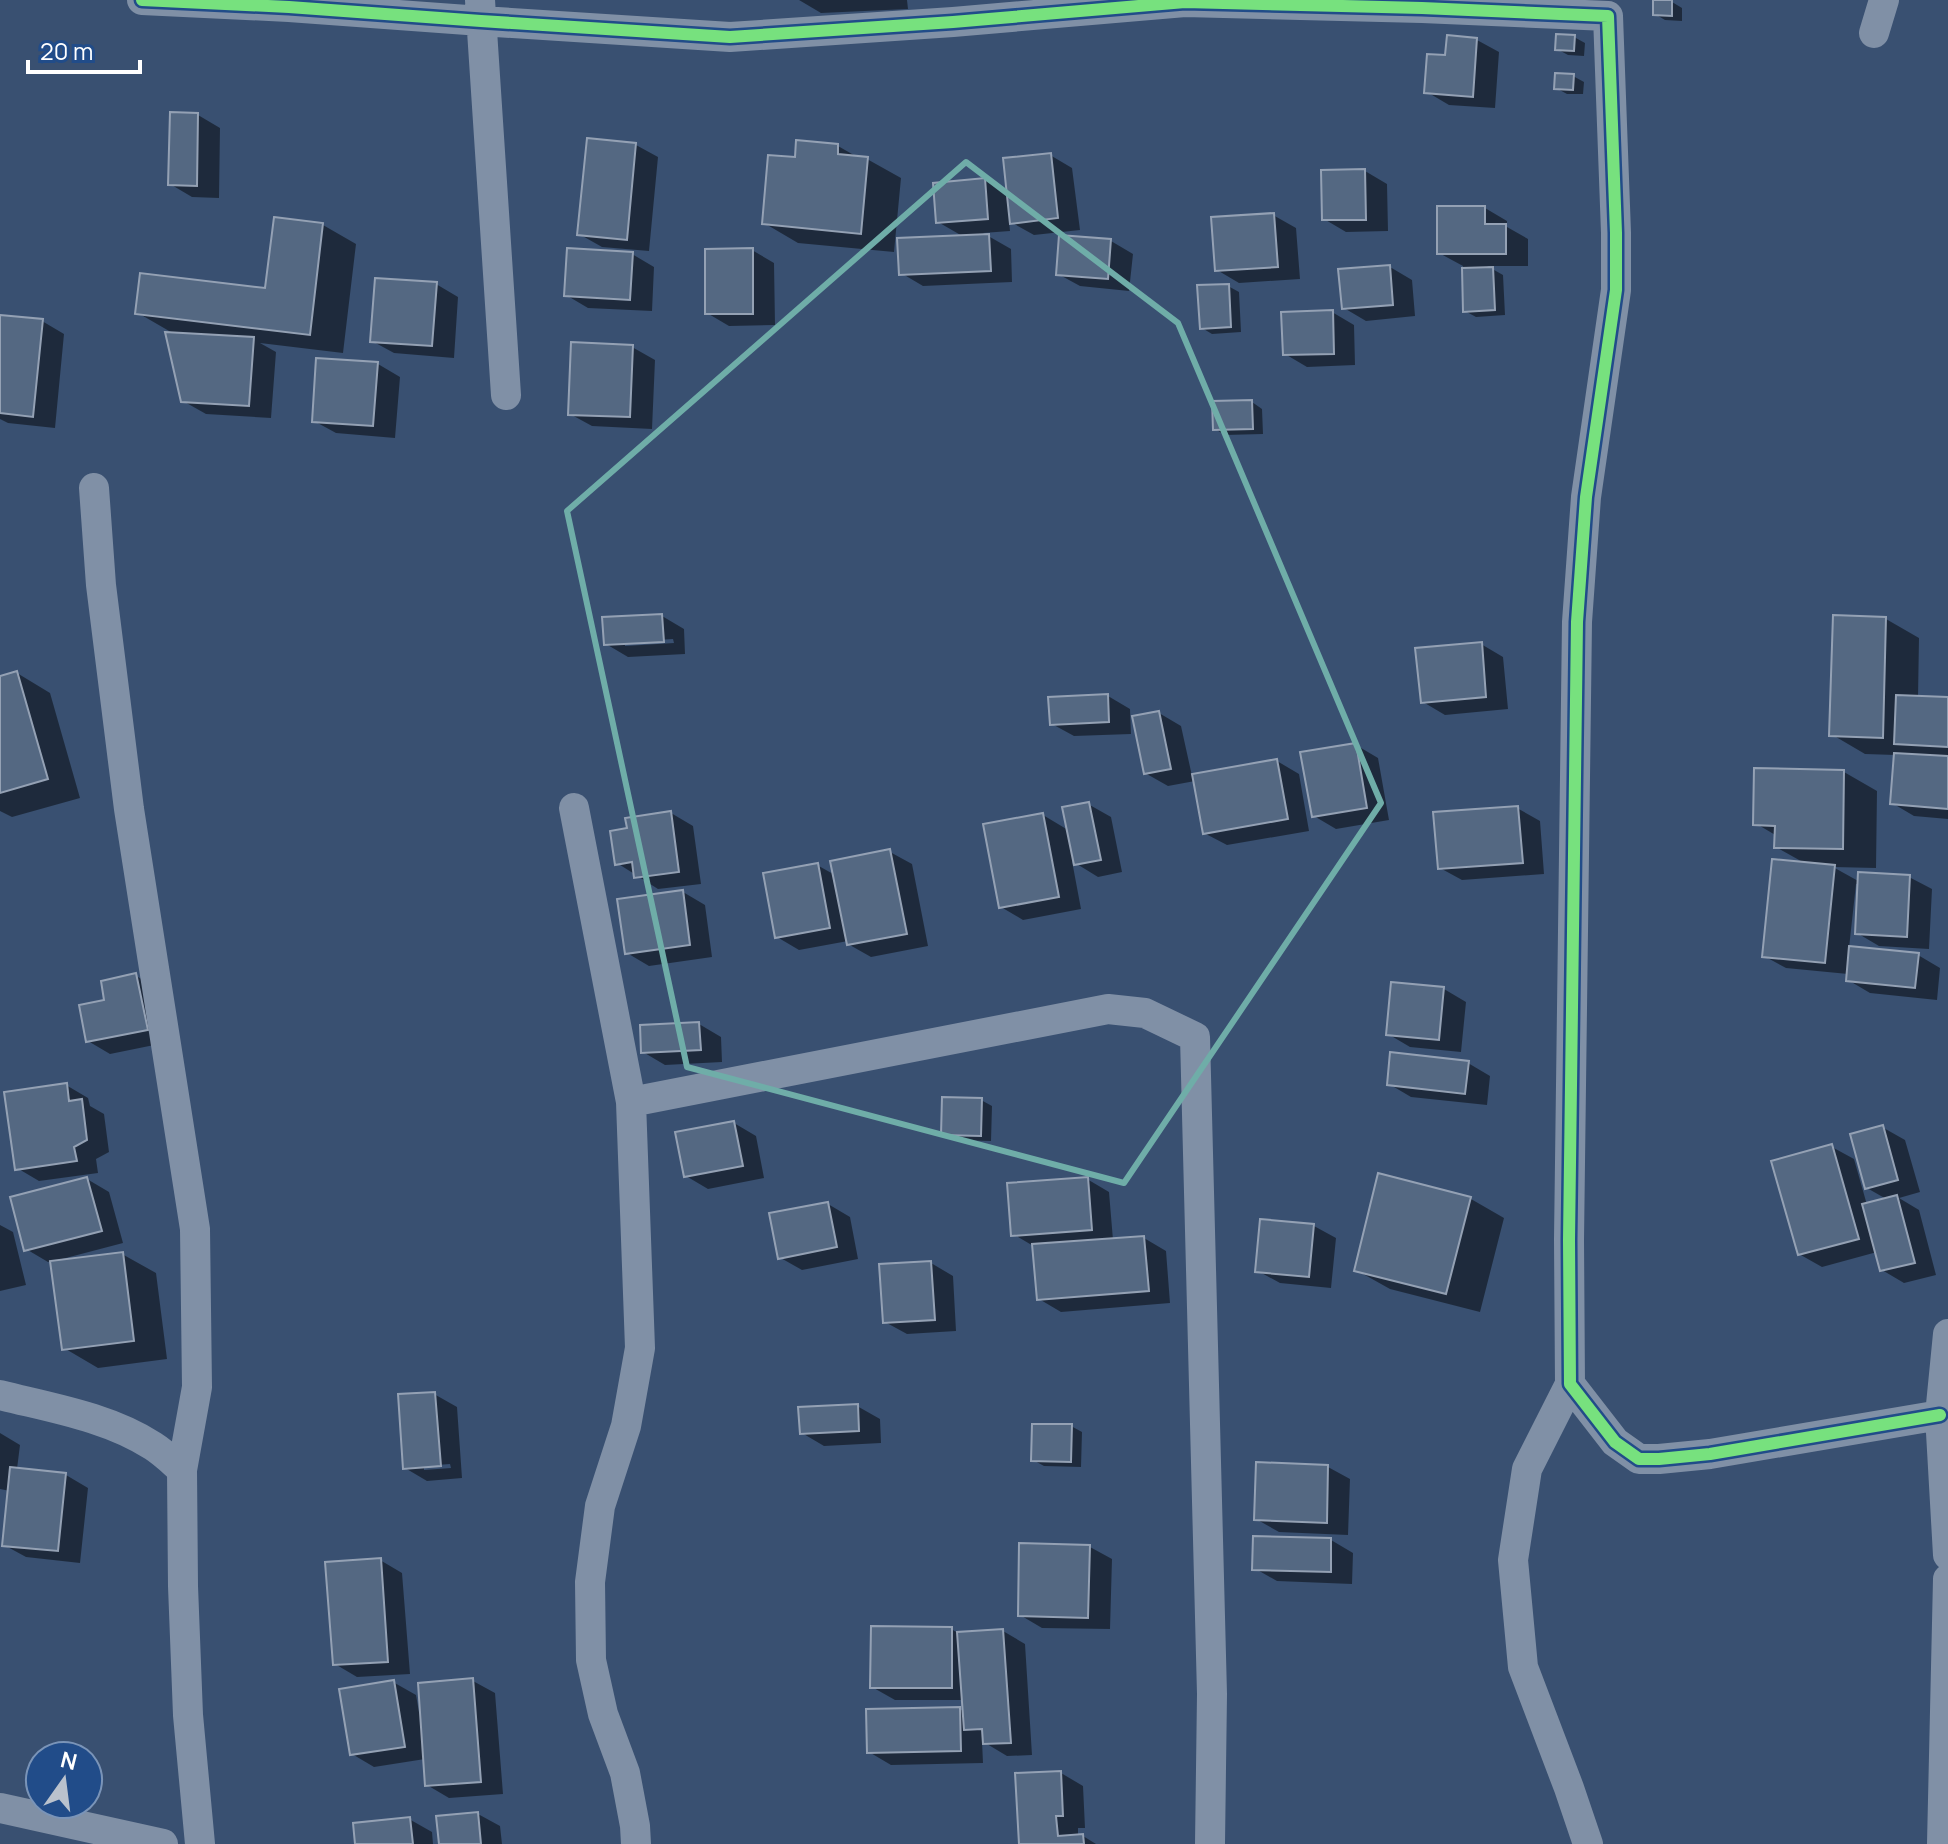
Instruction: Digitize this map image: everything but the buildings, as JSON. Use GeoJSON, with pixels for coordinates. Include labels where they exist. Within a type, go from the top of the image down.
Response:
{"type":"FeatureCollection","features":[{"type":"Feature","properties":{"kind":"street"},"geometry":{"type":"LineString","coordinates":[[142,0],[481,11],[730,37],[969,21],[1185,1],[1609,8],[1608,66],[1616,290],[1586,497],[1577,622],[1570,1384],[1527,1469],[1513,1560],[1523,1667],[1588,1844]]}},
{"type":"Feature","properties":{"kind":"street"},"geometry":{"type":"LineString","coordinates":[[1874,33],[1884,0]]}},
{"type":"Feature","properties":{"kind":"street"},"geometry":{"type":"LineString","coordinates":[[481,11],[506,395]]}},
{"type":"Feature","properties":{"kind":"street"},"geometry":{"type":"LineString","coordinates":[[94,488],[101,585],[129,809],[195,1229],[197,1387],[182,1470],[188,1715],[200,1844]]}},
{"type":"Feature","properties":{"kind":"street"},"geometry":{"type":"LineString","coordinates":[[574,808],[631,1102],[640,1348],[626,1426],[600,1506],[590,1582],[591,1660],[603,1714],[625,1773],[636,1844]]}},
{"type":"Feature","properties":{"kind":"street"},"geometry":{"type":"LineString","coordinates":[[631,1102],[1108,1009],[1145,1013],[1195,1037],[1212,1694],[1210,1844]]}},
{"type":"Feature","properties":{"kind":"street"},"geometry":{"type":"LineString","coordinates":[[1948,1334],[1940,1415],[1948,1555]]}},
{"type":"Feature","properties":{"kind":"street"},"geometry":{"type":"LineString","coordinates":[[1570,1384],[1615,1442],[1639,1459],[1710,1454],[1940,1415]]}},
{"type":"Feature","properties":{"kind":"street"},"geometry":{"type":"LineString","coordinates":[[0,1395],[87,1417],[129,1432],[156,1448],[182,1470]]}},
{"type":"Feature","properties":{"kind":"street"},"geometry":{"type":"LineString","coordinates":[[1942,1844],[1948,1579]]}},
{"type":"Feature","properties":{"kind":"street"},"geometry":{"type":"LineString","coordinates":[[0,1808],[163,1844]]}},
{"type":"Feature","properties":{"kind":"highlighted area"},"geometry":{"type":"Polygon","coordinates":[[[966,162],[1178,323],[1381,803],[1124,1183],[687,1067],[567,511],[966,162]]]}},
{"type":"Feature","properties":{"kind":"cycle path"},"geometry":{"type":"LineString","coordinates":[[142,0],[730,37],[1185,2],[1608,16],[1616,290],[1586,497],[1577,622],[1570,1384],[1615,1442],[1639,1459],[1710,1454],[1940,1415]]}}]}
